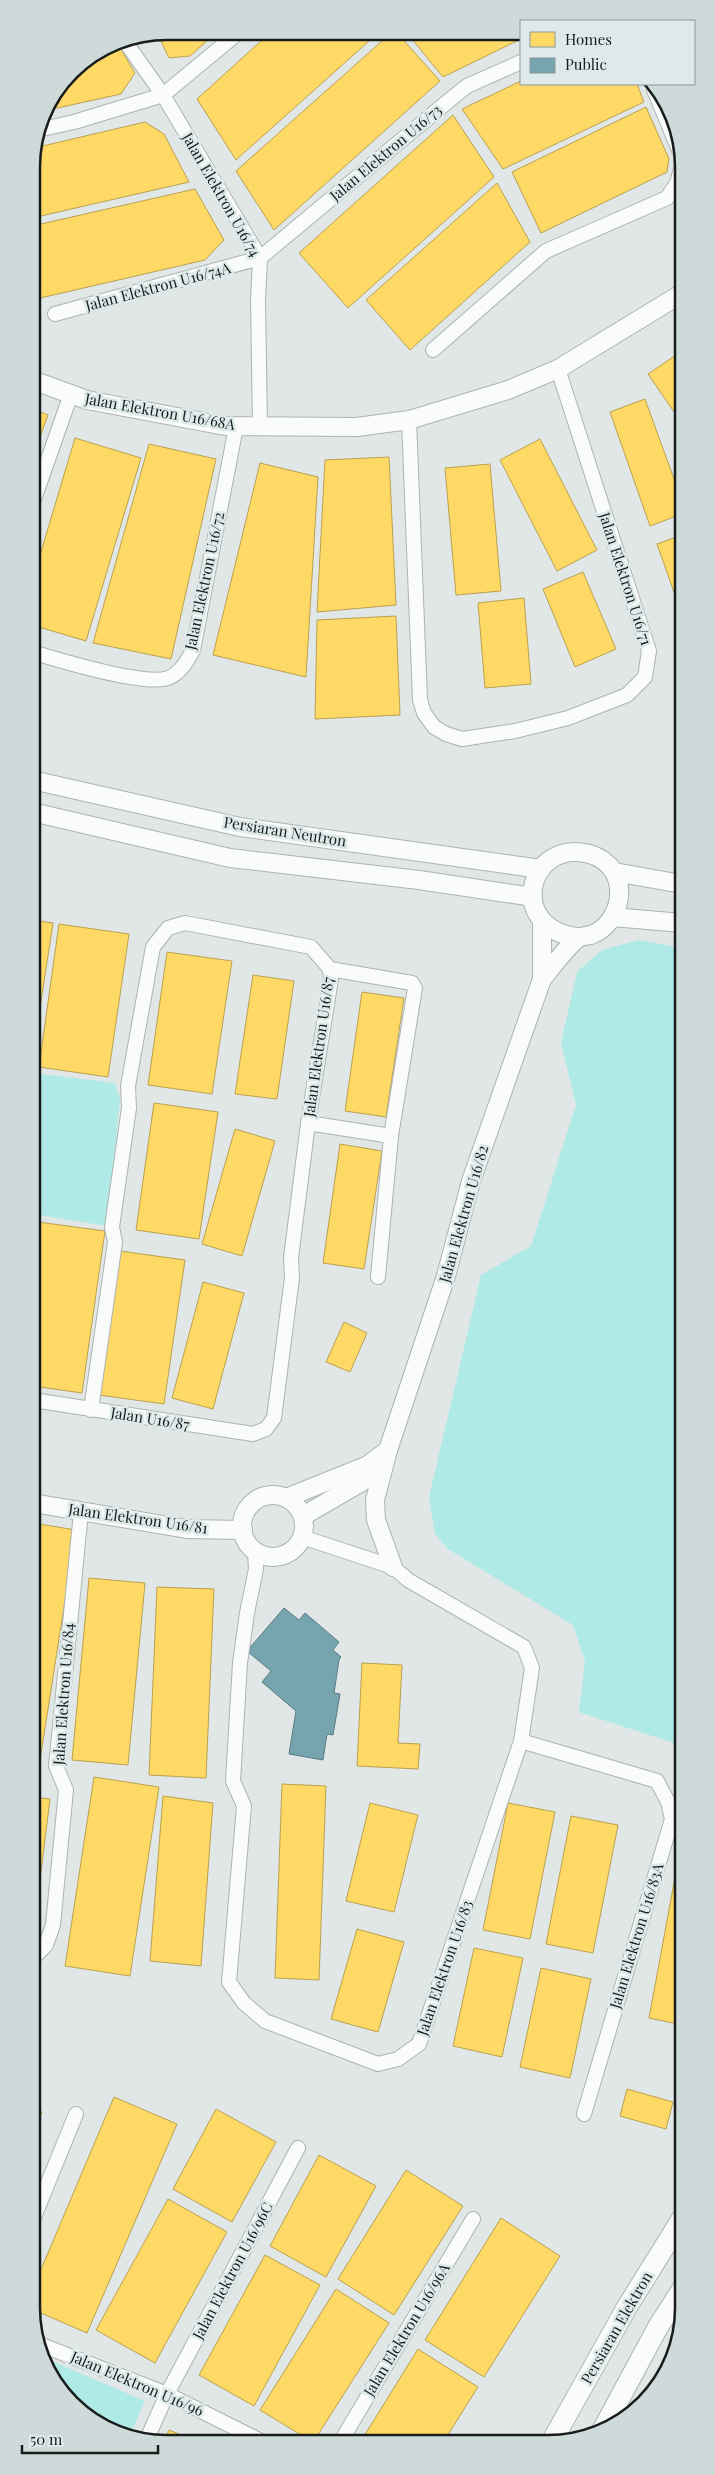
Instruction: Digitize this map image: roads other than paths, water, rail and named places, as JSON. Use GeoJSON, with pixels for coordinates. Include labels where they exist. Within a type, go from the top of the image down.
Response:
{"type":"FeatureCollection","features":[{"type":"Feature","properties":{"kind":"main road","name":"Persiaran Elektron"},"geometry":{"type":"LineString","coordinates":[[556,2435],[627,2306],[675,2230]]}},
{"type":"Feature","properties":{"kind":"main road"},"geometry":{"type":"LineString","coordinates":[[608,2420],[658,2327],[675,2302]]}},
{"type":"Feature","properties":{"kind":"street"},"geometry":{"type":"LineString","coordinates":[[46,128],[74,122],[163,95],[229,40]]}},
{"type":"Feature","properties":{"kind":"street","name":"Jalan Elektron U16/74"},"geometry":{"type":"LineString","coordinates":[[128,46],[163,95],[260,258],[258,301],[260,428]]}},
{"type":"Feature","properties":{"kind":"street","name":"Jalan Elektron U16/73"},"geometry":{"type":"LineString","coordinates":[[260,258],[467,86],[520,62]]}},
{"type":"Feature","properties":{"kind":"street"},"geometry":{"type":"LineString","coordinates":[[433,350],[546,251],[667,198],[675,186]]}},
{"type":"Feature","properties":{"kind":"street","name":"Jalan Elektron U16/74A"},"geometry":{"type":"LineString","coordinates":[[55,314],[260,258]]}},
{"type":"Feature","properties":{"kind":"street","name":"Jalan Elektron U16/68A"},"geometry":{"type":"LineString","coordinates":[[40,383],[87,400],[236,427],[357,427],[408,420],[508,390],[558,369],[675,298]]}},
{"type":"Feature","properties":{"kind":"street","name":"Jalan Elektron U16/71"},"geometry":{"type":"LineString","coordinates":[[408,420],[420,700],[424,713],[434,727],[446,734],[462,739],[568,718],[627,695],[645,677],[649,651],[558,369]]}},
{"type":"Feature","properties":{"kind":"street"},"geometry":{"type":"LineString","coordinates":[[40,481],[71,394]]}},
{"type":"Feature","properties":{"kind":"street","name":"Jalan Elektron U16/72"},"geometry":{"type":"LineString","coordinates":[[40,654],[85,668],[157,680],[177,673],[187,662],[193,650],[236,427]]}},
{"type":"Feature","properties":{"kind":"street","name":"Persiaran Neutron"},"geometry":{"type":"LineString","coordinates":[[40,782],[240,826],[541,869]]}},
{"type":"Feature","properties":{"kind":"street","name":"Persiaran Neutron"},"geometry":{"type":"LineString","coordinates":[[40,814],[230,858],[419,880],[533,897]]}},
{"type":"Feature","properties":{"kind":"street"},"geometry":{"type":"LineString","coordinates":[[578,850],[592,853],[604,861],[614,872],[619,895],[613,917],[604,928],[591,935],[578,937],[564,936],[552,930],[542,922],[536,910],[533,897],[536,877],[541,869],[551,858],[564,852],[578,850]]}},
{"type":"Feature","properties":{"kind":"street"},"geometry":{"type":"LineString","coordinates":[[614,872],[675,883]]}},
{"type":"Feature","properties":{"kind":"street"},"geometry":{"type":"LineString","coordinates":[[613,917],[675,922]]}},
{"type":"Feature","properties":{"kind":"street"},"geometry":{"type":"LineString","coordinates":[[542,922],[542,979]]}},
{"type":"Feature","properties":{"kind":"street","name":"Jalan Elektron U16/87"},"geometry":{"type":"LineString","coordinates":[[91,1410],[115,1242],[112,1227],[129,1108],[128,1086],[153,947],[168,928],[185,923],[311,947],[330,969],[331,979],[308,1123],[291,1258],[292,1278],[274,1418],[266,1429]]}},
{"type":"Feature","properties":{"kind":"street"},"geometry":{"type":"LineString","coordinates":[[542,979],[578,937]]}},
{"type":"Feature","properties":{"kind":"street"},"geometry":{"type":"LineString","coordinates":[[330,969],[414,985],[391,1136],[378,1277]]}},
{"type":"Feature","properties":{"kind":"street","name":"Jalan Elektron U16/82"},"geometry":{"type":"LineString","coordinates":[[388,1450],[446,1276],[470,1181],[542,979]]}},
{"type":"Feature","properties":{"kind":"street"},"geometry":{"type":"LineString","coordinates":[[308,1123],[391,1136]]}},
{"type":"Feature","properties":{"kind":"street","name":"Jalan U16/87"},"geometry":{"type":"LineString","coordinates":[[40,1401],[252,1434],[266,1429]]}},
{"type":"Feature","properties":{"kind":"street"},"geometry":{"type":"LineString","coordinates":[[286,1498],[368,1465],[388,1450]]}},
{"type":"Feature","properties":{"kind":"street"},"geometry":{"type":"LineString","coordinates":[[303,1516],[372,1476],[388,1450]]}},
{"type":"Feature","properties":{"kind":"street"},"geometry":{"type":"LineString","coordinates":[[388,1450],[375,1500],[376,1520],[393,1568]]}},
{"type":"Feature","properties":{"kind":"street"},"geometry":{"type":"LineString","coordinates":[[268,1495],[286,1498],[294,1502],[303,1516],[302,1537],[290,1552],[282,1556],[272,1557],[255,1551],[249,1546],[243,1530],[246,1512],[259,1498],[268,1495]]}},
{"type":"Feature","properties":{"kind":"street","name":"Jalan Elektron U16/81"},"geometry":{"type":"LineString","coordinates":[[40,1504],[187,1529],[243,1530]]}},
{"type":"Feature","properties":{"kind":"street","name":"Jalan Elektron U16/84"},"geometry":{"type":"LineString","coordinates":[[40,1951],[46,1945],[53,1925],[66,1790],[56,1766],[81,1512]]}},
{"type":"Feature","properties":{"kind":"street","name":"Jalan Elektron U16/83"},"geometry":{"type":"LineString","coordinates":[[255,1551],[256,1569],[247,1613],[239,1673],[233,1780],[244,1806],[229,1982],[244,2003],[265,2021],[378,2064],[398,2059],[419,2044],[521,1740],[532,1668],[524,1647],[408,1580],[393,1568],[302,1537]]}},
{"type":"Feature","properties":{"kind":"street","name":"Jalan Elektron U16/83A"},"geometry":{"type":"LineString","coordinates":[[521,1740],[657,1781],[668,1802],[672,1819],[584,2114]]}},
{"type":"Feature","properties":{"kind":"street"},"geometry":{"type":"LineString","coordinates":[[40,2202],[76,2114]]}},
{"type":"Feature","properties":{"kind":"street","name":"Jalan Elektron U16/96C"},"geometry":{"type":"LineString","coordinates":[[149,2434],[167,2394],[298,2148]]}},
{"type":"Feature","properties":{"kind":"street","name":"Jalan Elektron U16/96A"},"geometry":{"type":"LineString","coordinates":[[344,2435],[473,2219]]}},
{"type":"Feature","properties":{"kind":"street","name":"Jalan Elektron U16/96"},"geometry":{"type":"LineString","coordinates":[[46,2347],[167,2394],[249,2435]]}}]}
